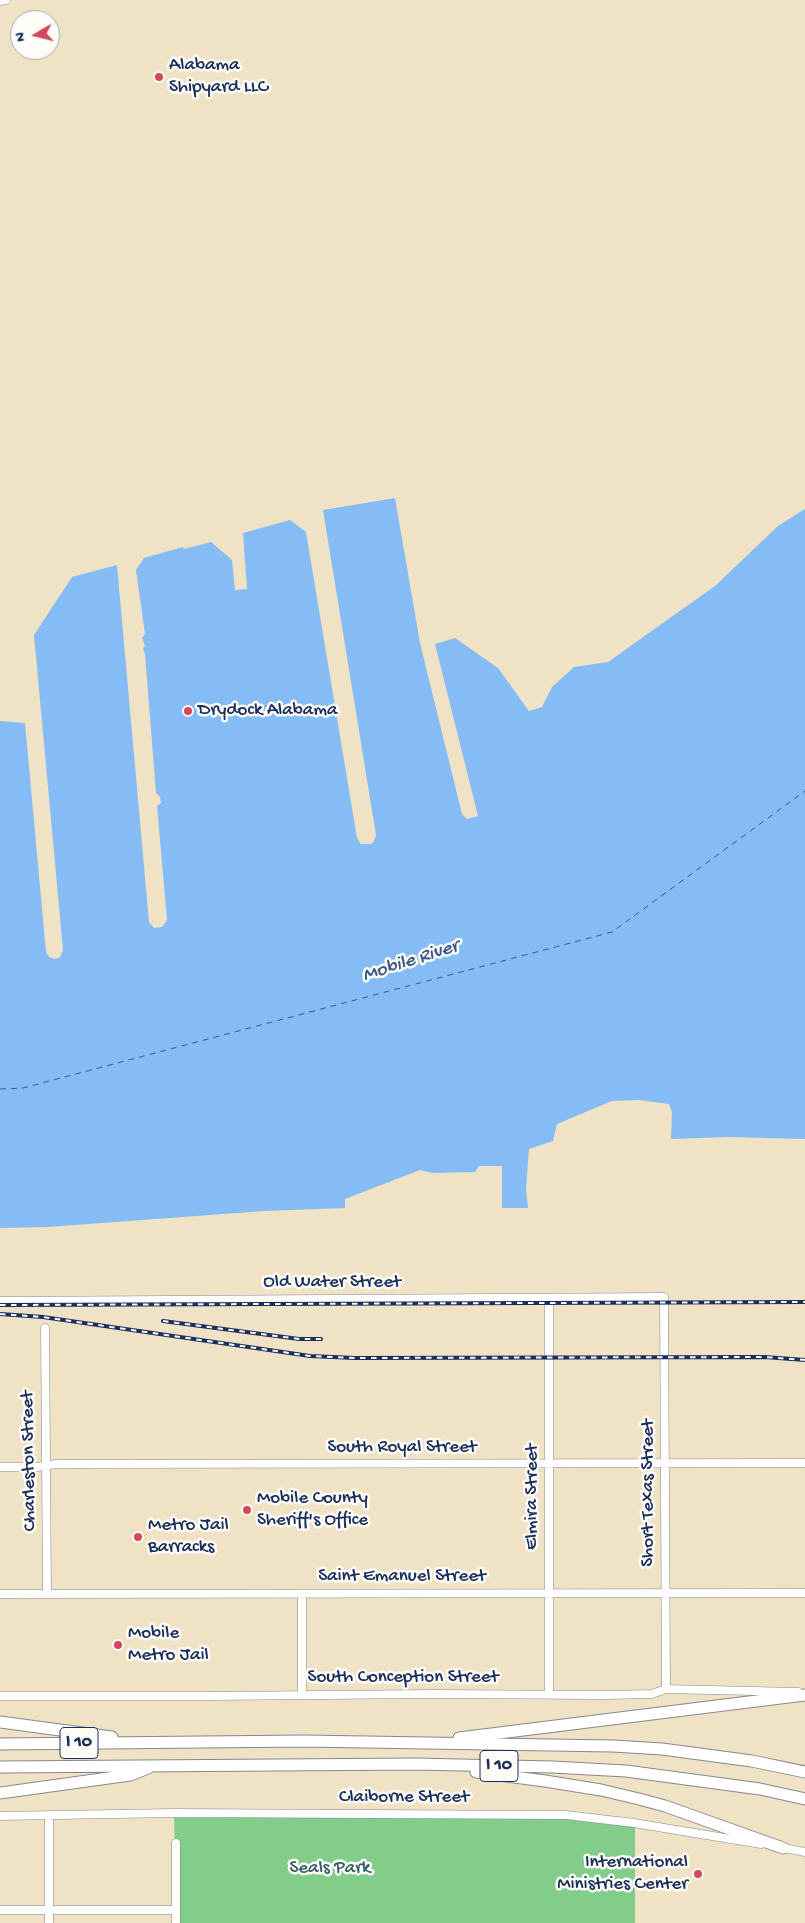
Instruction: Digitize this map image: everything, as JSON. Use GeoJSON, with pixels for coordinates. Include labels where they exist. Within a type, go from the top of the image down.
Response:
{"type":"FeatureCollection","features":[{"type":"Feature","properties":{"kind":"highway"},"geometry":{"type":"LineString","coordinates":[[423,1743],[805,1694]]}},
{"type":"Feature","properties":{"kind":"highway"},"geometry":{"type":"LineString","coordinates":[[0,1722],[158,1742]]}},
{"type":"Feature","properties":{"kind":"highway","name":"I 10"},"geometry":{"type":"LineString","coordinates":[[0,1744],[158,1742],[614,1746],[752,1761],[805,1772]]}},
{"type":"Feature","properties":{"kind":"highway"},"geometry":{"type":"LineString","coordinates":[[415,1764],[601,1790],[665,1806],[783,1848]]}},
{"type":"Feature","properties":{"kind":"highway","name":"I 10"},"geometry":{"type":"LineString","coordinates":[[0,1767],[415,1764],[626,1770],[760,1789],[805,1799]]}},
{"type":"Feature","properties":{"kind":"highway"},"geometry":{"type":"LineString","coordinates":[[0,1794],[130,1775],[155,1766]]}},
{"type":"Feature","properties":{"kind":"street"},"geometry":{"type":"LineString","coordinates":[[0,1],[6,0]]}},
{"type":"Feature","properties":{"kind":"street","name":"Old Water Street"},"geometry":{"type":"LineString","coordinates":[[0,1301],[664,1297]]}},
{"type":"Feature","properties":{"kind":"street","name":"Short Texas Street"},"geometry":{"type":"LineString","coordinates":[[664,1297],[666,1689]]}},
{"type":"Feature","properties":{"kind":"street","name":"Elmira Street"},"geometry":{"type":"LineString","coordinates":[[549,1299],[549,1694]]}},
{"type":"Feature","properties":{"kind":"street","name":"Charleston Street"},"geometry":{"type":"LineString","coordinates":[[45,1328],[47,1594]]}},
{"type":"Feature","properties":{"kind":"street","name":"South Royal Street"},"geometry":{"type":"LineString","coordinates":[[0,1467],[56,1464],[805,1463]]}},
{"type":"Feature","properties":{"kind":"street","name":"Saint Emanuel Street"},"geometry":{"type":"LineString","coordinates":[[0,1594],[805,1593]]}},
{"type":"Feature","properties":{"kind":"street"},"geometry":{"type":"LineString","coordinates":[[302,1594],[302,1695]]}},
{"type":"Feature","properties":{"kind":"street","name":"South Conception Street"},"geometry":{"type":"LineString","coordinates":[[0,1696],[652,1694],[666,1689],[785,1691],[805,1694]]}},
{"type":"Feature","properties":{"kind":"street","name":"Claiborne Street"},"geometry":{"type":"LineString","coordinates":[[0,1816],[174,1813],[566,1815],[626,1822],[805,1852]]}},
{"type":"Feature","properties":{"kind":"street"},"geometry":{"type":"LineString","coordinates":[[49,1815],[49,1923]]}},
{"type":"Feature","properties":{"kind":"street"},"geometry":{"type":"LineString","coordinates":[[176,1843],[176,1923]]}},
{"type":"Feature","properties":{"kind":"street"},"geometry":{"type":"LineString","coordinates":[[0,1910],[176,1910]]}},
{"type":"Feature","properties":{"kind":"green space","name":"Seals Park"},"geometry":{"type":"Polygon","coordinates":[[[174,1813],[566,1815],[635,1825],[635,1923],[176,1923],[174,1813]]]}},
{"type":"Feature","properties":{"kind":"water","name":"Mobile River"},"geometry":{"type":"Polygon","coordinates":[[[395,498],[420,643],[462,814],[467,819],[478,816],[435,644],[455,638],[498,668],[529,711],[542,707],[552,687],[574,667],[608,662],[715,586],[778,526],[805,509],[805,1139],[727,1137],[671,1139],[672,1112],[669,1104],[639,1100],[612,1101],[557,1124],[553,1141],[529,1149],[526,1189],[528,1208],[502,1208],[502,1166],[479,1166],[475,1172],[433,1173],[420,1170],[345,1199],[345,1208],[264,1211],[48,1227],[0,1228],[0,721],[25,723],[46,952],[49,957],[55,959],[60,957],[63,950],[34,635],[72,577],[117,565],[149,922],[154,928],[162,927],[167,920],[157,806],[161,803],[160,797],[156,793],[143,648],[145,646],[142,638],[145,634],[136,570],[144,558],[183,547],[184,549],[211,542],[232,560],[235,590],[247,589],[243,533],[290,520],[306,532],[357,838],[361,844],[371,844],[376,835],[323,510],[395,498]]]}},
{"type":"Feature","properties":{"kind":"ferry route"},"geometry":{"type":"LineString","coordinates":[[0,1089],[23,1088],[612,932],[805,791]]}},
{"type":"Feature","properties":{"kind":"railway"},"geometry":{"type":"LineString","coordinates":[[0,1305],[805,1302]]}},
{"type":"Feature","properties":{"kind":"railway"},"geometry":{"type":"LineString","coordinates":[[0,1314],[43,1317],[310,1356],[355,1358],[765,1357],[805,1360]]}},
{"type":"Feature","properties":{"kind":"railway"},"geometry":{"type":"LineString","coordinates":[[163,1321],[299,1339],[321,1339]]}},
{"type":"Feature","properties":{"kind":"place","name":"Alabama Shipyard LLC"},"geometry":{"type":"Point","coordinates":[159,77]}},
{"type":"Feature","properties":{"kind":"place","name":"Drydock Alabama"},"geometry":{"type":"Point","coordinates":[188,711]}},
{"type":"Feature","properties":{"kind":"place","name":"Mobile County Sheriff's Office"},"geometry":{"type":"Point","coordinates":[247,1510]}},
{"type":"Feature","properties":{"kind":"place","name":"Metro Jail Barracks"},"geometry":{"type":"Point","coordinates":[138,1537]}},
{"type":"Feature","properties":{"kind":"place","name":"Mobile Metro Jail"},"geometry":{"type":"Point","coordinates":[118,1645]}},
{"type":"Feature","properties":{"kind":"place","name":"International Ministries Center"},"geometry":{"type":"Point","coordinates":[698,1874]}}]}
